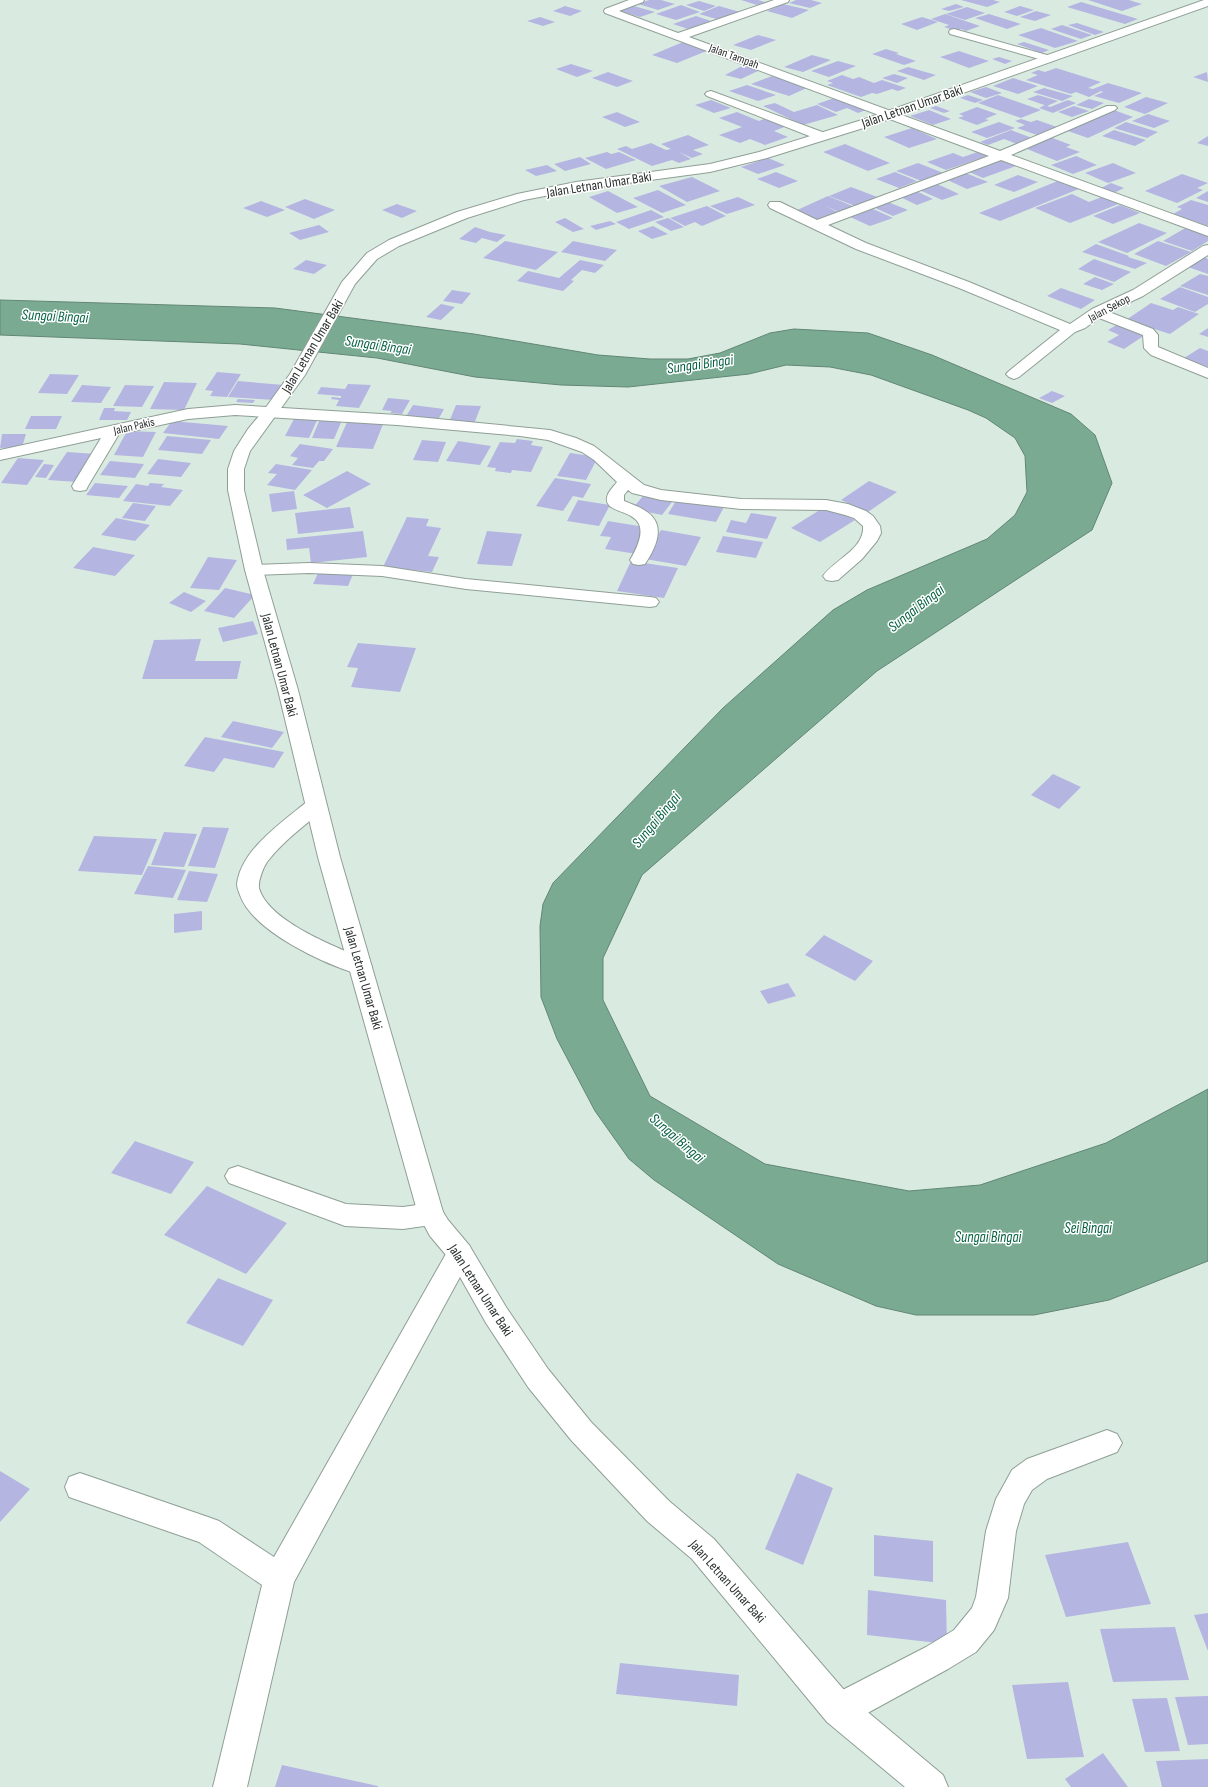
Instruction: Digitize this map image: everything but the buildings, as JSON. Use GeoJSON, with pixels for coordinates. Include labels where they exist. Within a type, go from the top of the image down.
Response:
{"type":"FeatureCollection","features":[{"type":"Feature","properties":{"kind":"street","name":"Jalan Tampah"},"geometry":{"type":"LineString","coordinates":[[639,0],[609,11],[1208,232]]}},
{"type":"Feature","properties":{"kind":"street"},"geometry":{"type":"LineString","coordinates":[[680,36],[784,0]]}},
{"type":"Feature","properties":{"kind":"street","name":"Jalan Letnan Umar Baki"},"geometry":{"type":"LineString","coordinates":[[930,1787],[839,1710],[703,1549],[658,1511],[581,1431],[538,1378],[496,1315],[460,1253],[439,1228],[431,1214],[329,857],[288,690],[254,570],[236,490],[236,469],[242,451],[254,432],[270,413],[296,375],[349,282],[372,256],[394,243],[462,215],[522,197],[576,186],[710,168],[762,155],[890,114],[1050,59],[1208,2]]}},
{"type":"Feature","properties":{"kind":"street"},"geometry":{"type":"LineString","coordinates":[[954,32],[1050,59]]}},
{"type":"Feature","properties":{"kind":"street"},"geometry":{"type":"LineString","coordinates":[[711,94],[821,136]]}},
{"type":"Feature","properties":{"kind":"street"},"geometry":{"type":"LineString","coordinates":[[818,224],[1002,155],[1111,108]]}},
{"type":"Feature","properties":{"kind":"street"},"geometry":{"type":"LineString","coordinates":[[774,205],[818,224],[861,246],[964,285],[1070,329]]}},
{"type":"Feature","properties":{"kind":"street","name":"Jalan Sekop"},"geometry":{"type":"LineString","coordinates":[[1014,374],[1070,329],[1080,325],[1097,312],[1138,293],[1208,249]]}},
{"type":"Feature","properties":{"kind":"street"},"geometry":{"type":"LineString","coordinates":[[1097,312],[1148,332],[1151,335],[1151,348],[1156,352],[1208,373]]}},
{"type":"Feature","properties":{"kind":"street","name":"Jalan Pakis"},"geometry":{"type":"LineString","coordinates":[[0,456],[164,419],[210,411],[270,413],[412,422],[550,435],[588,448],[626,481],[638,489],[661,495],[741,504],[826,504],[838,506],[866,518],[871,525],[872,531],[869,541],[832,576]]}},
{"type":"Feature","properties":{"kind":"street"},"geometry":{"type":"LineString","coordinates":[[80,486],[113,431]]}},
{"type":"Feature","properties":{"kind":"street"},"geometry":{"type":"LineString","coordinates":[[626,481],[616,495],[616,503],[646,518],[651,528],[651,535],[647,547],[639,560]]}},
{"type":"Feature","properties":{"kind":"street"},"geometry":{"type":"LineString","coordinates":[[254,570],[309,568],[382,571],[466,584],[650,602]]}},
{"type":"Feature","properties":{"kind":"street"},"geometry":{"type":"LineString","coordinates":[[316,805],[276,840],[256,863],[248,886],[252,902],[268,918],[309,944],[361,968]]}},
{"type":"Feature","properties":{"kind":"street"},"geometry":{"type":"LineString","coordinates":[[238,1176],[345,1215],[403,1218],[431,1214]]}},
{"type":"Feature","properties":{"kind":"street"},"geometry":{"type":"LineString","coordinates":[[230,1787],[279,1578],[460,1253]]}},
{"type":"Feature","properties":{"kind":"street"},"geometry":{"type":"LineString","coordinates":[[839,1710],[938,1658],[965,1641],[983,1619],[992,1598],[1001,1531],[1011,1499],[1022,1480],[1037,1469],[1107,1443]]}},
{"type":"Feature","properties":{"kind":"street"},"geometry":{"type":"LineString","coordinates":[[80,1487],[208,1531],[279,1578]]}},
{"type":"Feature","properties":{"kind":"water","name":"Sei Bingai"},"geometry":{"type":"Polygon","coordinates":[[[0,300],[275,308],[474,334],[598,355],[650,359],[688,359],[720,353],[770,333],[794,329],[868,333],[932,355],[1071,414],[1095,435],[1112,483],[1092,530],[877,671],[642,875],[603,958],[603,1000],[650,1096],[765,1164],[909,1191],[980,1185],[1106,1143],[1208,1089],[1208,1261],[1109,1300],[1034,1315],[916,1315],[876,1306],[778,1264],[654,1180],[629,1159],[595,1111],[557,1039],[541,997],[540,926],[543,904],[553,883],[723,708],[833,610],[867,590],[987,539],[1015,515],[1027,492],[1025,456],[1015,438],[986,418],[968,410],[871,375],[830,367],[786,365],[749,374],[628,387],[561,385],[475,377],[377,358],[240,344],[0,335],[0,300]]]}},
{"type":"Feature","properties":{"kind":"water label","name":"Sungai Bingai"},"geometry":{"type":"Point","coordinates":[55,316]}},
{"type":"Feature","properties":{"kind":"water label","name":"Sungai Bingai"},"geometry":{"type":"Point","coordinates":[378,345]}},
{"type":"Feature","properties":{"kind":"water label","name":"Sungai Bingai"},"geometry":{"type":"Point","coordinates":[700,364]}},
{"type":"Feature","properties":{"kind":"water label","name":"Sungai Bingai"},"geometry":{"type":"Point","coordinates":[916,608]}},
{"type":"Feature","properties":{"kind":"water label","name":"Sungai Bingai"},"geometry":{"type":"Point","coordinates":[656,820]}},
{"type":"Feature","properties":{"kind":"water label","name":"Sungai Bingai"},"geometry":{"type":"Point","coordinates":[677,1138]}},
{"type":"Feature","properties":{"kind":"water label","name":"Sungai Bingai"},"geometry":{"type":"Point","coordinates":[988,1237]}}]}
